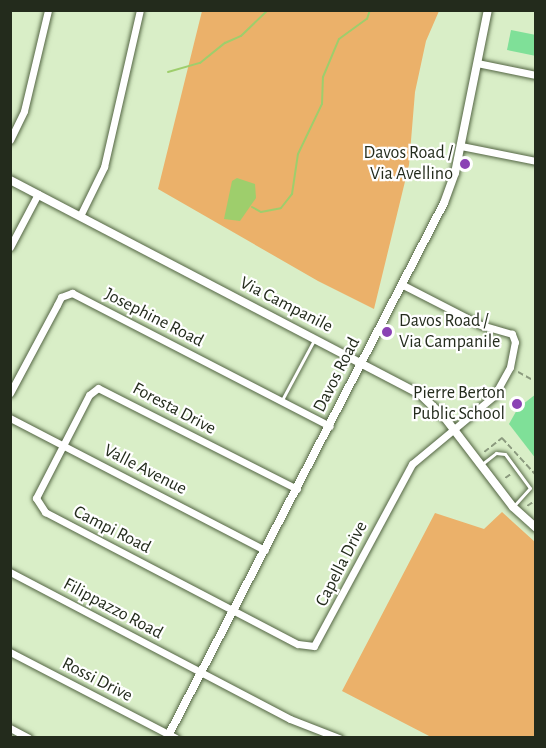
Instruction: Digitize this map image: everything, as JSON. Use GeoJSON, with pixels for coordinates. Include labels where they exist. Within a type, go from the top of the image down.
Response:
{"type":"FeatureCollection","features":[{"type":"Feature","properties":{"kind":"street"},"geometry":{"type":"LineString","coordinates":[[10,140],[24,111],[48,10]]}},
{"type":"Feature","properties":{"kind":"street"},"geometry":{"type":"LineString","coordinates":[[80,216],[104,167],[140,10]]}},
{"type":"Feature","properties":{"kind":"street","name":"Davos Road"},"geometry":{"type":"LineString","coordinates":[[171,736],[233,610],[403,285],[448,193],[461,146],[488,10]]}},
{"type":"Feature","properties":{"kind":"street"},"geometry":{"type":"LineString","coordinates":[[477,63],[536,75]]}},
{"type":"Feature","properties":{"kind":"street"},"geometry":{"type":"LineString","coordinates":[[461,146],[536,161]]}},
{"type":"Feature","properties":{"kind":"street","name":"Via Campanile"},"geometry":{"type":"LineString","coordinates":[[10,180],[421,395],[453,429],[513,507],[536,528]]}},
{"type":"Feature","properties":{"kind":"street"},"geometry":{"type":"LineString","coordinates":[[10,247],[38,194]]}},
{"type":"Feature","properties":{"kind":"street"},"geometry":{"type":"LineString","coordinates":[[403,285],[515,339],[510,368],[502,387],[453,429]]}},
{"type":"Feature","properties":{"kind":"street","name":"Josephine Road"},"geometry":{"type":"LineString","coordinates":[[10,393],[61,297],[72,293],[330,426]]}},
{"type":"Feature","properties":{"kind":"street","name":"Foresta Drive"},"geometry":{"type":"LineString","coordinates":[[63,445],[89,395],[104,389],[297,489]]}},
{"type":"Feature","properties":{"kind":"street","name":"Valle Avenue"},"geometry":{"type":"LineString","coordinates":[[10,418],[265,550]]}},
{"type":"Feature","properties":{"kind":"street","name":"Capella Drive"},"geometry":{"type":"LineString","coordinates":[[233,610],[298,644],[314,646],[407,471],[453,429]]}},
{"type":"Feature","properties":{"kind":"street","name":"Campi Road"},"geometry":{"type":"LineString","coordinates":[[63,445],[36,498],[39,507],[233,610]]}},
{"type":"Feature","properties":{"kind":"street","name":"Filippazzo Road"},"geometry":{"type":"LineString","coordinates":[[10,572],[290,719],[339,738]]}},
{"type":"Feature","properties":{"kind":"street","name":"Rossi Drive"},"geometry":{"type":"LineString","coordinates":[[10,652],[171,736]]}},
{"type":"Feature","properties":{"kind":"street"},"geometry":{"type":"LineString","coordinates":[[10,728],[29,738]]}},
{"type":"Feature","properties":{"kind":"lane"},"geometry":{"type":"LineString","coordinates":[[281,401],[315,338]]}},
{"type":"Feature","properties":{"kind":"lane"},"geometry":{"type":"LineString","coordinates":[[480,465],[496,453],[505,454],[530,488],[513,507]]}},
{"type":"Feature","properties":{"kind":"path"},"geometry":{"type":"LineString","coordinates":[[518,372],[531,379]]}},
{"type":"Feature","properties":{"kind":"path"},"geometry":{"type":"LineString","coordinates":[[484,452],[502,438],[523,465],[536,476]]}},
{"type":"Feature","properties":{"kind":"path"},"geometry":{"type":"LineString","coordinates":[[505,478],[514,472]]}},
{"type":"Feature","properties":{"kind":"path"},"geometry":{"type":"LineString","coordinates":[[527,506],[536,500]]}},
{"type":"Feature","properties":{"kind":"shaded area"},"geometry":{"type":"Polygon","coordinates":[[[202,11],[439,11],[426,41],[415,92],[409,165],[374,309],[318,281],[158,189],[202,11]]]}},
{"type":"Feature","properties":{"kind":"shaded area"},"geometry":{"type":"Polygon","coordinates":[[[237,178],[255,184],[256,198],[240,221],[224,219],[232,181],[237,178]]]}},
{"type":"Feature","properties":{"kind":"shaded area"},"geometry":{"type":"Polygon","coordinates":[[[502,512],[535,542],[535,737],[431,737],[342,691],[435,513],[484,529],[502,512]]]}},
{"type":"Feature","properties":{"kind":"building"},"geometry":{"type":"Polygon","coordinates":[[[511,30],[536,35],[536,56],[507,50],[511,30]]]}},
{"type":"Feature","properties":{"kind":"building"},"geometry":{"type":"Polygon","coordinates":[[[536,394],[536,459],[509,424],[518,408],[536,394]]]}},
{"type":"Feature","properties":{"kind":"waterway"},"geometry":{"type":"LineString","coordinates":[[168,72],[200,63],[225,43],[241,36],[268,10]]}},
{"type":"Feature","properties":{"kind":"waterway"},"geometry":{"type":"LineString","coordinates":[[252,207],[261,212],[281,208],[292,194],[298,154],[322,104],[323,77],[339,39],[367,19],[370,10]]}},
{"type":"Feature","properties":{"kind":"place","name":"Davos Road / Via Avellino"},"geometry":{"type":"Point","coordinates":[465,164]}},
{"type":"Feature","properties":{"kind":"place","name":"Davos Road / Via Campanile"},"geometry":{"type":"Point","coordinates":[387,332]}},
{"type":"Feature","properties":{"kind":"place","name":"Pierre Berton Public School"},"geometry":{"type":"Point","coordinates":[517,404]}}]}
